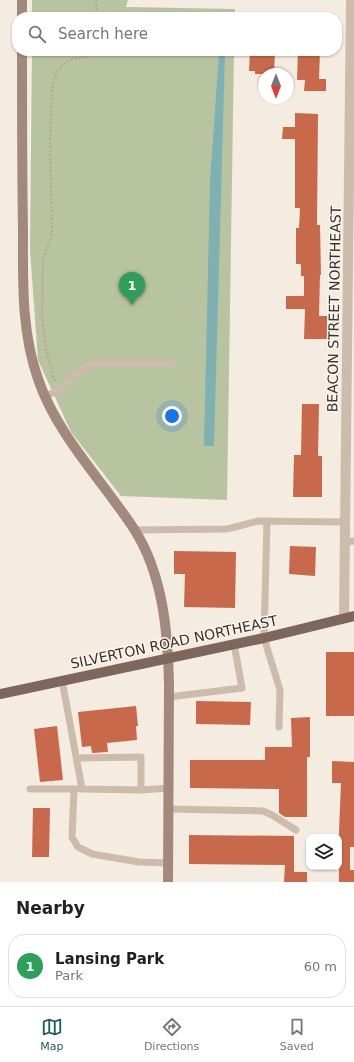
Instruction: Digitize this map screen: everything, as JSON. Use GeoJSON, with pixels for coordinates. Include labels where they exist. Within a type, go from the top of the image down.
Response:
{"type":"FeatureCollection","features":[{"type":"Feature","properties":{"kind":"main road"},"geometry":{"type":"LineString","coordinates":[[22,0],[22,12]]}},
{"type":"Feature","properties":{"kind":"main road"},"geometry":{"type":"LineString","coordinates":[[22,56],[23,273],[27,343],[32,362],[45,396],[64,431],[134,530],[148,557],[158,585],[163,609],[168,657],[168,882]]}},
{"type":"Feature","properties":{"kind":"main road","name":"SILVERTON ROAD NORTHEAST"},"geometry":{"type":"LineString","coordinates":[[0,694],[168,657],[264,638],[354,616]]}},
{"type":"Feature","properties":{"kind":"street","name":"BEACON STREET NORTHEAST"},"geometry":{"type":"LineString","coordinates":[[344,618],[349,541],[345,522],[351,298],[351,0]]}},
{"type":"Feature","properties":{"kind":"lane"},"geometry":{"type":"LineString","coordinates":[[45,396],[59,390],[77,372],[93,363],[173,363]]}},
{"type":"Feature","properties":{"kind":"lane"},"geometry":{"type":"LineString","coordinates":[[134,530],[227,529],[258,521],[345,522]]}},
{"type":"Feature","properties":{"kind":"lane"},"geometry":{"type":"LineString","coordinates":[[267,522],[264,638],[280,690],[279,727]]}},
{"type":"Feature","properties":{"kind":"lane"},"geometry":{"type":"LineString","coordinates":[[169,697],[242,688],[234,644]]}},
{"type":"Feature","properties":{"kind":"lane"},"geometry":{"type":"LineString","coordinates":[[62,680],[82,789]]}},
{"type":"Feature","properties":{"kind":"lane"},"geometry":{"type":"LineString","coordinates":[[77,758],[141,757],[141,790]]}},
{"type":"Feature","properties":{"kind":"lane"},"geometry":{"type":"LineString","coordinates":[[30,789],[141,790],[169,788]]}},
{"type":"Feature","properties":{"kind":"lane"},"geometry":{"type":"LineString","coordinates":[[74,789],[72,837],[78,847],[92,854],[139,862],[168,863]]}},
{"type":"Feature","properties":{"kind":"lane"},"geometry":{"type":"LineString","coordinates":[[169,809],[263,811],[296,830]]}},
{"type":"Feature","properties":{"kind":"path"},"geometry":{"type":"LineString","coordinates":[[96,0],[97,12]]}},
{"type":"Feature","properties":{"kind":"path"},"geometry":{"type":"LineString","coordinates":[[59,390],[46,348],[42,320],[43,259],[52,234],[50,141],[52,88],[57,72],[62,65],[70,60],[87,56]]}},
{"type":"Feature","properties":{"kind":"green space"},"geometry":{"type":"Polygon","coordinates":[[[32,0],[128,0],[126,7],[235,9],[235,12],[32,12],[32,0]]]}},
{"type":"Feature","properties":{"kind":"green space"},"geometry":{"type":"Polygon","coordinates":[[[32,56],[234,56],[227,500],[121,496],[71,432],[38,360],[30,250],[32,56]]]}},
{"type":"Feature","properties":{"kind":"water"},"geometry":{"type":"Polygon","coordinates":[[[219,56],[225,56],[214,446],[204,446],[210,180],[219,56]]]}},
{"type":"Feature","properties":{"kind":"building"},"geometry":{"type":"Polygon","coordinates":[[[250,56],[275,56],[274,68],[258,68],[258,74],[255,74],[255,71],[249,71],[250,56]]]}},
{"type":"Feature","properties":{"kind":"building"},"geometry":{"type":"Polygon","coordinates":[[[298,56],[320,56],[319,79],[326,79],[326,91],[304,91],[305,80],[297,80],[298,56]]]}},
{"type":"Feature","properties":{"kind":"building"},"geometry":{"type":"Polygon","coordinates":[[[295,113],[318,114],[317,225],[320,225],[321,275],[319,316],[327,316],[327,339],[304,339],[305,309],[286,309],[286,296],[304,296],[304,276],[301,276],[301,264],[296,264],[296,228],[299,228],[300,208],[295,208],[295,139],[282,139],[283,127],[295,127],[295,113]]]}},
{"type":"Feature","properties":{"kind":"building"},"geometry":{"type":"Polygon","coordinates":[[[302,404],[319,404],[318,456],[322,456],[322,497],[293,497],[294,455],[301,455],[302,404]]]}},
{"type":"Feature","properties":{"kind":"building"},"geometry":{"type":"Polygon","coordinates":[[[290,546],[316,547],[315,576],[289,574],[290,546]]]}},
{"type":"Feature","properties":{"kind":"building"},"geometry":{"type":"Polygon","coordinates":[[[174,551],[236,552],[235,608],[184,607],[185,574],[174,574],[174,551]]]}},
{"type":"Feature","properties":{"kind":"building"},"geometry":{"type":"Polygon","coordinates":[[[326,652],[354,652],[354,716],[326,716],[326,652]]]}},
{"type":"Feature","properties":{"kind":"building"},"geometry":{"type":"Polygon","coordinates":[[[196,701],[251,702],[250,725],[196,724],[196,701]]]}},
{"type":"Feature","properties":{"kind":"building"},"geometry":{"type":"Polygon","coordinates":[[[136,706],[138,726],[136,726],[137,740],[107,743],[108,752],[92,753],[91,746],[82,747],[78,712],[136,706]]]}},
{"type":"Feature","properties":{"kind":"building"},"geometry":{"type":"Polygon","coordinates":[[[310,717],[310,757],[307,757],[307,817],[285,817],[279,813],[279,789],[190,788],[190,760],[265,760],[265,747],[292,747],[291,718],[310,717]]]}},
{"type":"Feature","properties":{"kind":"building"},"geometry":{"type":"Polygon","coordinates":[[[57,726],[63,780],[40,782],[34,729],[57,726]]]}},
{"type":"Feature","properties":{"kind":"building"},"geometry":{"type":"Polygon","coordinates":[[[332,761],[354,762],[354,847],[350,847],[350,870],[354,870],[354,882],[339,882],[339,870],[342,870],[342,834],[339,834],[341,783],[332,783],[332,761]]]}},
{"type":"Feature","properties":{"kind":"building"},"geometry":{"type":"Polygon","coordinates":[[[33,808],[50,808],[49,857],[32,857],[33,808]]]}},
{"type":"Feature","properties":{"kind":"building"},"geometry":{"type":"Polygon","coordinates":[[[189,835],[294,836],[294,872],[307,872],[307,882],[284,882],[285,865],[189,864],[189,835]]]}},
{"type":"Feature","properties":{"kind":"place","name":"Lansing Park"},"geometry":{"type":"Point","coordinates":[132,305]}}]}
